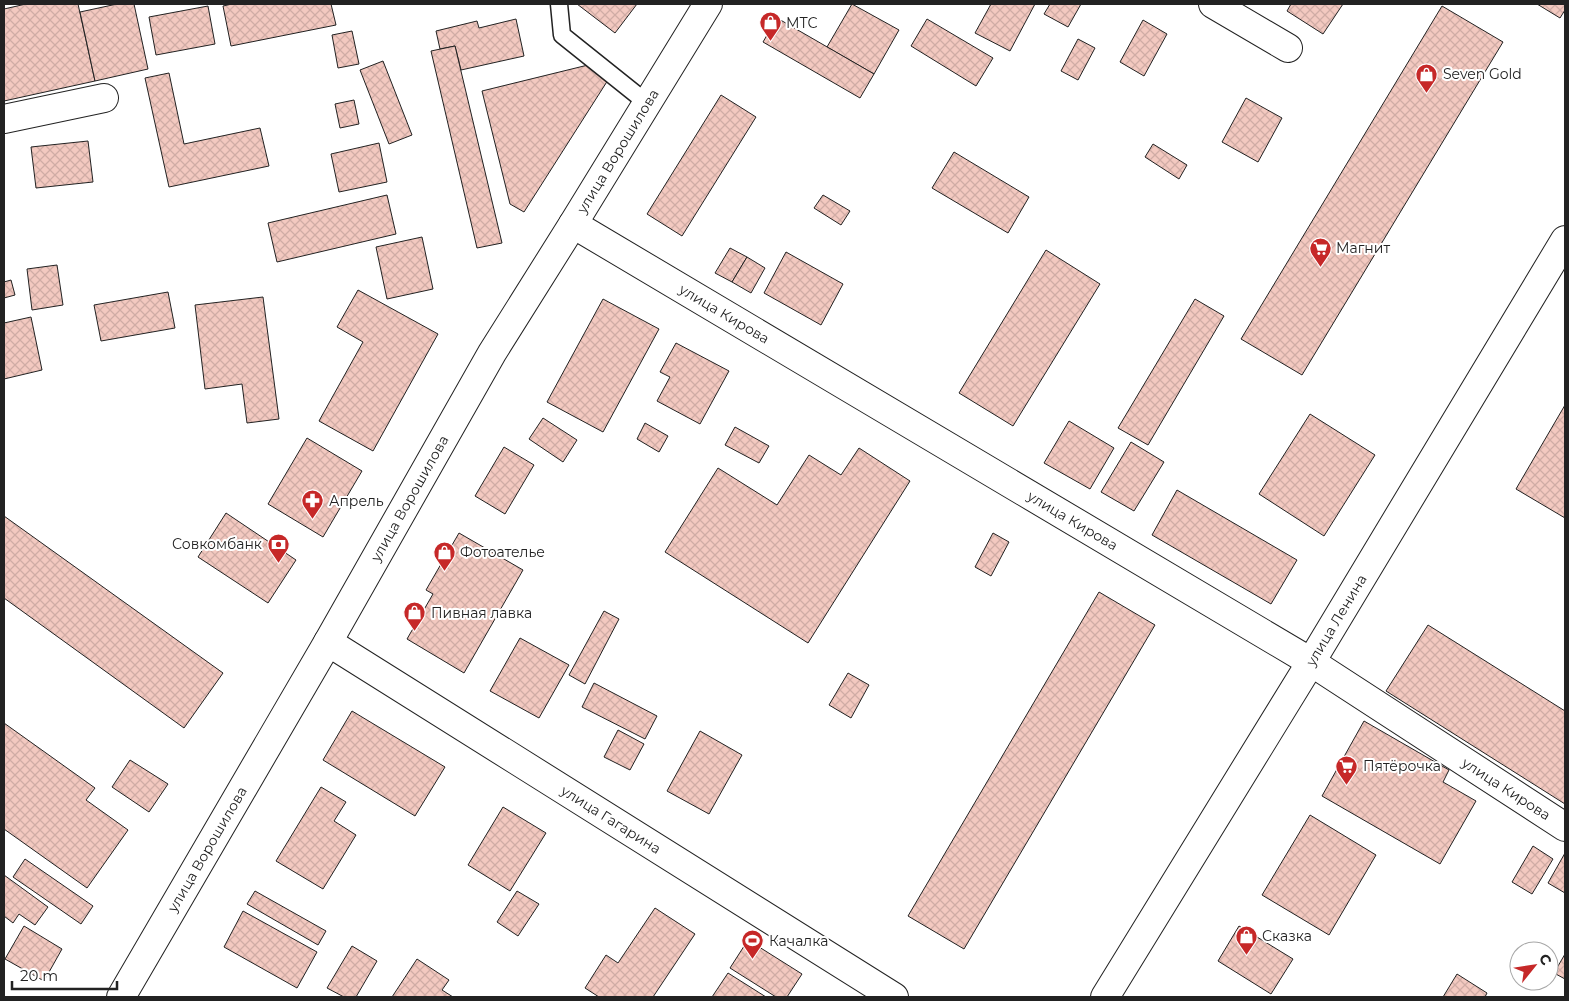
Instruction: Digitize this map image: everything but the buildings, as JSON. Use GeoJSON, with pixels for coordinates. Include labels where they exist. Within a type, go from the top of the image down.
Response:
{"type":"FeatureCollection","features":[{"type":"Feature","properties":{"kind":"main road","name":"улица Ворошилова"},"geometry":{"type":"LineString","coordinates":[[121,997],[328,642],[492,353],[708,4]]}},
{"type":"Feature","properties":{"kind":"main road"},"geometry":{"type":"LineString","coordinates":[[1213,4],[1288,48]]}},
{"type":"Feature","properties":{"kind":"main road"},"geometry":{"type":"LineString","coordinates":[[4,119],[104,98]]}},
{"type":"Feature","properties":{"kind":"main road","name":"улица Кирова"},"geometry":{"type":"LineString","coordinates":[[573,224],[1311,662],[1565,827]]}},
{"type":"Feature","properties":{"kind":"main road","name":"улица Ленина"},"geometry":{"type":"LineString","coordinates":[[1105,997],[1311,662],[1565,240]]}},
{"type":"Feature","properties":{"kind":"main road","name":"улица Гагарина"},"geometry":{"type":"LineString","coordinates":[[328,642],[894,997]]}},
{"type":"Feature","properties":{"kind":"lane"},"geometry":{"type":"LineString","coordinates":[[559,4],[562,35],[647,103]]}},
{"type":"Feature","properties":{"kind":"place","name":"МТС"},"geometry":{"type":"Point","coordinates":[770,42]}},
{"type":"Feature","properties":{"kind":"place","name":"Seven Gold"},"geometry":{"type":"Point","coordinates":[1427,93]}},
{"type":"Feature","properties":{"kind":"place","name":"Магнит"},"geometry":{"type":"Point","coordinates":[1320,267]}},
{"type":"Feature","properties":{"kind":"place","name":"Апрель"},"geometry":{"type":"Point","coordinates":[313,520]}},
{"type":"Feature","properties":{"kind":"place","name":"Совкомбанк"},"geometry":{"type":"Point","coordinates":[278,563]}},
{"type":"Feature","properties":{"kind":"place","name":"Фотоателье"},"geometry":{"type":"Point","coordinates":[444,571]}},
{"type":"Feature","properties":{"kind":"place","name":"Пивная лавка"},"geometry":{"type":"Point","coordinates":[415,632]}},
{"type":"Feature","properties":{"kind":"place","name":"Пятёрочка"},"geometry":{"type":"Point","coordinates":[1347,785]}},
{"type":"Feature","properties":{"kind":"place","name":"Сказка"},"geometry":{"type":"Point","coordinates":[1246,955]}},
{"type":"Feature","properties":{"kind":"place","name":"Качалка"},"geometry":{"type":"Point","coordinates":[753,960]}}]}
